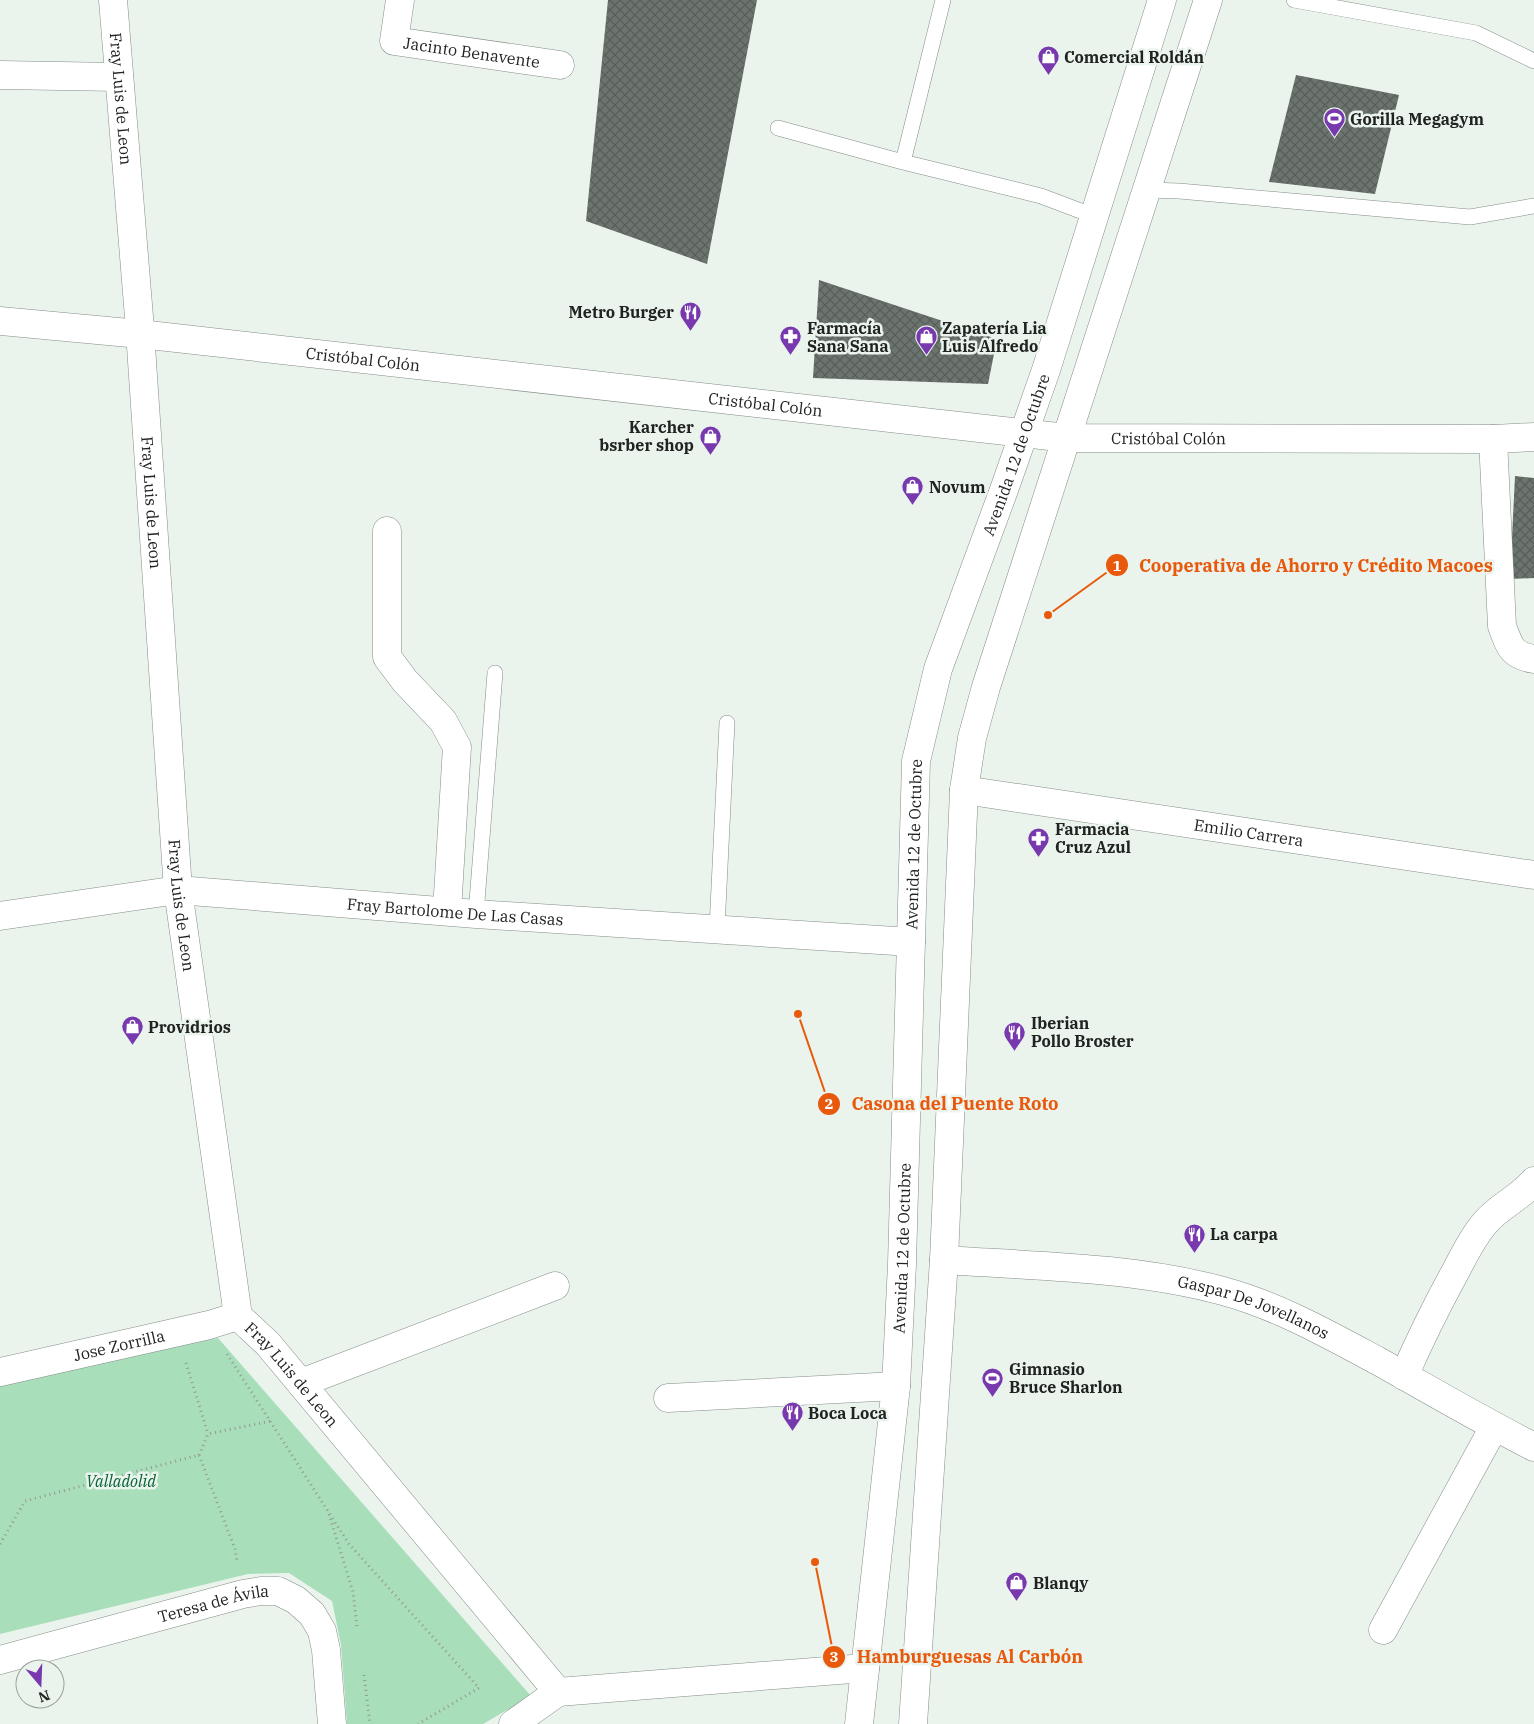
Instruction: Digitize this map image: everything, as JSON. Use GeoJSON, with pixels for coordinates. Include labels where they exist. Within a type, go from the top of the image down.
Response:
{"type":"FeatureCollection","features":[{"type":"Feature","properties":{"kind":"street","name":"Fray Luis de Leon"},"geometry":{"type":"LineString","coordinates":[[113,0],[140,334],[178,890],[238,1316],[268,1344],[558,1692]]}},
{"type":"Feature","properties":{"kind":"street","name":"Jacinto Benavente"},"geometry":{"type":"LineString","coordinates":[[400,0],[394,41],[560,65]]}},
{"type":"Feature","properties":{"kind":"street","name":"Avenida 12 de Octubre"},"geometry":{"type":"LineString","coordinates":[[860,1724],[896,1386],[902,1264],[916,762],[938,669],[1046,370],[1162,0]]}},
{"type":"Feature","properties":{"kind":"street"},"geometry":{"type":"LineString","coordinates":[[913,1724],[944,1260],[964,790],[972,738],[986,687],[1208,0]]}},
{"type":"Feature","properties":{"kind":"street"},"geometry":{"type":"LineString","coordinates":[[0,76],[119,77]]}},
{"type":"Feature","properties":{"kind":"street","name":"Cristóbal Colón"},"geometry":{"type":"LineString","coordinates":[[0,321],[140,334],[1067,438],[1493,439],[1534,437]]}},
{"type":"Feature","properties":{"kind":"street"},"geometry":{"type":"LineString","coordinates":[[1493,439],[1502,626],[1510,646],[1520,657],[1534,659]]}},
{"type":"Feature","properties":{"kind":"street"},"geometry":{"type":"LineString","coordinates":[[387,531],[386,657],[405,681],[443,721],[457,747],[447,911]]}},
{"type":"Feature","properties":{"kind":"street","name":"Emilio Carrera"},"geometry":{"type":"LineString","coordinates":[[964,790],[1534,874]]}},
{"type":"Feature","properties":{"kind":"street","name":"Fray Bartolome De Las Casas"},"geometry":{"type":"LineString","coordinates":[[0,916],[178,890],[476,914],[717,928],[911,942]]}},
{"type":"Feature","properties":{"kind":"street"},"geometry":{"type":"LineString","coordinates":[[1404,1376],[1429,1321],[1475,1236],[1487,1221],[1506,1204],[1526,1191],[1534,1181]]}},
{"type":"Feature","properties":{"kind":"street","name":"Gaspar De Jovellanos"},"geometry":{"type":"LineString","coordinates":[[944,1260],[1118,1272],[1175,1280],[1224,1291],[1268,1306],[1318,1328],[1494,1427],[1534,1447]]}},
{"type":"Feature","properties":{"kind":"street"},"geometry":{"type":"LineString","coordinates":[[301,1383],[555,1286]]}},
{"type":"Feature","properties":{"kind":"street","name":"Jose Zorrilla"},"geometry":{"type":"LineString","coordinates":[[0,1372],[209,1325],[238,1316]]}},
{"type":"Feature","properties":{"kind":"street"},"geometry":{"type":"LineString","coordinates":[[668,1398],[896,1386]]}},
{"type":"Feature","properties":{"kind":"street"},"geometry":{"type":"LineString","coordinates":[[1383,1630],[1494,1427]]}},
{"type":"Feature","properties":{"kind":"street","name":"Teresa de Ávila"},"geometry":{"type":"LineString","coordinates":[[0,1660],[243,1594],[278,1591],[296,1600],[312,1614],[322,1631],[326,1650],[332,1724]]}},
{"type":"Feature","properties":{"kind":"street"},"geometry":{"type":"LineString","coordinates":[[513,1724],[558,1692],[865,1668]]}},
{"type":"Feature","properties":{"kind":"lane"},"geometry":{"type":"LineString","coordinates":[[903,162],[943,0]]}},
{"type":"Feature","properties":{"kind":"lane"},"geometry":{"type":"LineString","coordinates":[[1294,0],[1476,34],[1534,61]]}},
{"type":"Feature","properties":{"kind":"lane"},"geometry":{"type":"LineString","coordinates":[[778,128],[903,162],[1041,196],[1094,216]]}},
{"type":"Feature","properties":{"kind":"lane"},"geometry":{"type":"LineString","coordinates":[[1148,190],[1179,191],[1470,218],[1534,206]]}},
{"type":"Feature","properties":{"kind":"lane"},"geometry":{"type":"LineString","coordinates":[[476,914],[495,672]]}},
{"type":"Feature","properties":{"kind":"lane"},"geometry":{"type":"LineString","coordinates":[[717,928],[727,722]]}},
{"type":"Feature","properties":{"kind":"path"},"geometry":{"type":"LineString","coordinates":[[238,1316],[218,1338],[349,1544],[479,1688],[418,1724]]}},
{"type":"Feature","properties":{"kind":"path"},"geometry":{"type":"LineString","coordinates":[[243,1594],[236,1550],[199,1455],[208,1434],[271,1421]]}},
{"type":"Feature","properties":{"kind":"path"},"geometry":{"type":"LineString","coordinates":[[0,1544],[25,1501],[199,1455]]}},
{"type":"Feature","properties":{"kind":"green space","name":"Valladolid"},"geometry":{"type":"Polygon","coordinates":[[[218,1338],[531,1696],[483,1724],[347,1724],[341,1645],[332,1601],[289,1573],[248,1574],[0,1634],[0,1382],[218,1338]]]}},
{"type":"Feature","properties":{"kind":"building"},"geometry":{"type":"Polygon","coordinates":[[[608,0],[757,0],[707,264],[586,221],[608,0]]]}},
{"type":"Feature","properties":{"kind":"building","name":"Gorilla Megagym"},"geometry":{"type":"Polygon","coordinates":[[[1296,75],[1399,95],[1375,194],[1269,182],[1296,75]]]}},
{"type":"Feature","properties":{"kind":"building"},"geometry":{"type":"Polygon","coordinates":[[[819,280],[997,339],[988,384],[813,378],[819,280]]]}},
{"type":"Feature","properties":{"kind":"building"},"geometry":{"type":"Polygon","coordinates":[[[1515,476],[1534,478],[1534,578],[1510,579],[1515,476]]]}},
{"type":"Feature","properties":{"kind":"place","name":"Comercial Roldán"},"geometry":{"type":"Point","coordinates":[1048,76]}},
{"type":"Feature","properties":{"kind":"place","name":"Gorilla Megagym"},"geometry":{"type":"Point","coordinates":[1334,138]}},
{"type":"Feature","properties":{"kind":"place","name":"Metro Burger"},"geometry":{"type":"Point","coordinates":[690,331]}},
{"type":"Feature","properties":{"kind":"place","name":"Farmacía Sana Sana"},"geometry":{"type":"Point","coordinates":[791,356]}},
{"type":"Feature","properties":{"kind":"place","name":"Zapatería Lia Luis Alfredo"},"geometry":{"type":"Point","coordinates":[926,356]}},
{"type":"Feature","properties":{"kind":"place","name":"Karcher bsrber shop"},"geometry":{"type":"Point","coordinates":[710,455]}},
{"type":"Feature","properties":{"kind":"place","name":"Novum"},"geometry":{"type":"Point","coordinates":[913,506]}},
{"type":"Feature","properties":{"kind":"place","name":"Cooperativa de Ahorro y Crédito Macoes"},"geometry":{"type":"Point","coordinates":[1048,615]}},
{"type":"Feature","properties":{"kind":"place","name":"Farmacia Cruz Azul"},"geometry":{"type":"Point","coordinates":[1039,857]}},
{"type":"Feature","properties":{"kind":"place","name":"Casona del Puente Roto"},"geometry":{"type":"Point","coordinates":[798,1014]}},
{"type":"Feature","properties":{"kind":"place","name":"Providrios"},"geometry":{"type":"Point","coordinates":[132,1046]}},
{"type":"Feature","properties":{"kind":"place","name":"Iberian Pollo Broster"},"geometry":{"type":"Point","coordinates":[1015,1051]}},
{"type":"Feature","properties":{"kind":"place","name":"La carpa"},"geometry":{"type":"Point","coordinates":[1194,1253]}},
{"type":"Feature","properties":{"kind":"place","name":"Gimnasio Bruce Sharlon"},"geometry":{"type":"Point","coordinates":[993,1397]}},
{"type":"Feature","properties":{"kind":"place","name":"Boca Loca"},"geometry":{"type":"Point","coordinates":[792,1432]}},
{"type":"Feature","properties":{"kind":"place","name":"Hamburguesas Al Carbón"},"geometry":{"type":"Point","coordinates":[815,1562]}},
{"type":"Feature","properties":{"kind":"place","name":"Blanqy"},"geometry":{"type":"Point","coordinates":[1017,1602]}}]}
